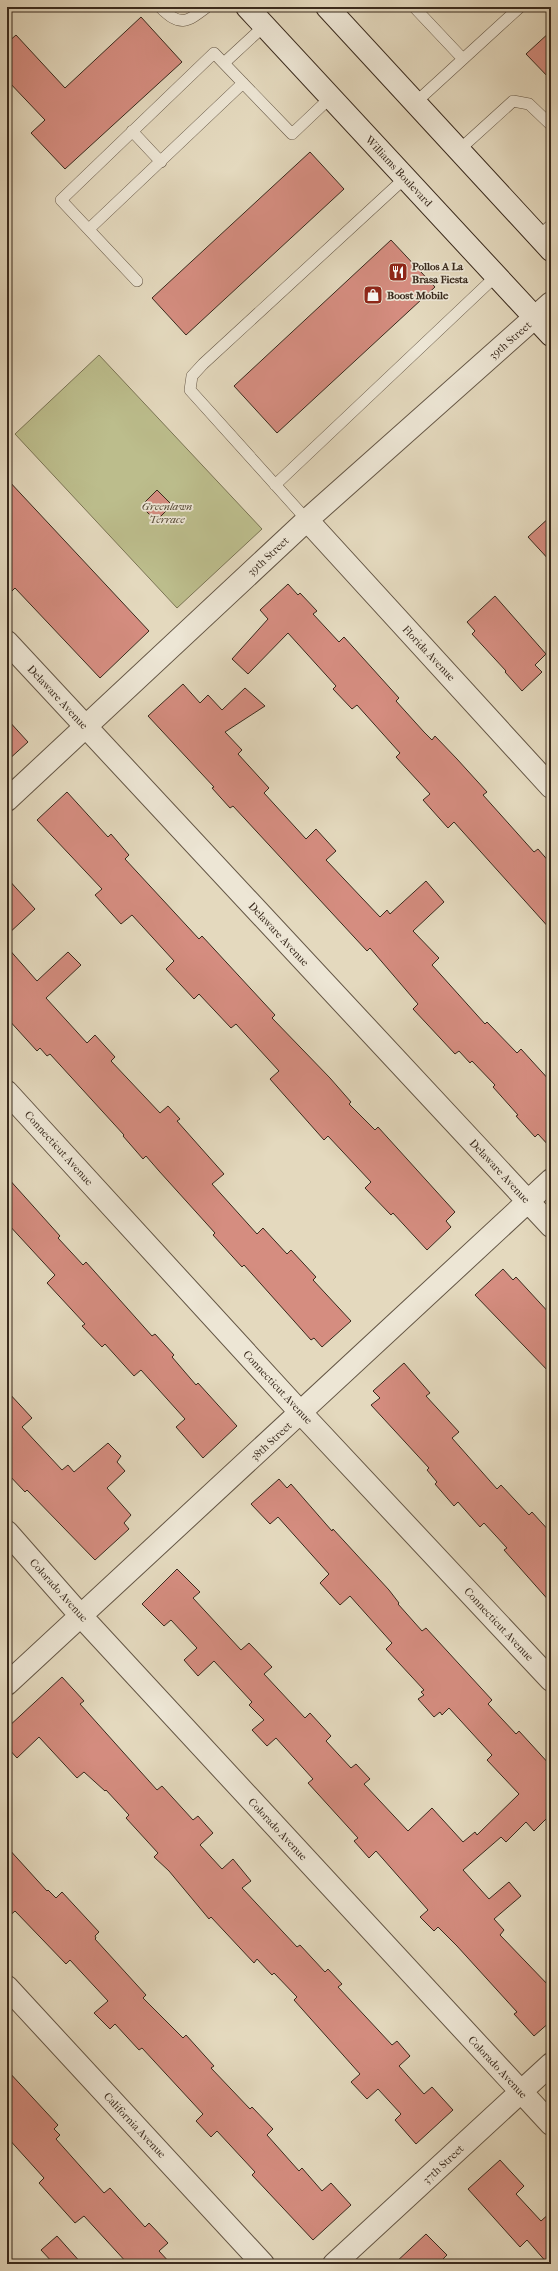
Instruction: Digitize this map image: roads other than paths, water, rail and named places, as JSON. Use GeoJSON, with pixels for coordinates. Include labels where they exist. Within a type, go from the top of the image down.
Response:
{"type":"FeatureCollection","features":[{"type":"Feature","properties":{"kind":"street","name":"Williams Boulevard"},"geometry":{"type":"LineString","coordinates":[[247,7],[551,335]]}},
{"type":"Feature","properties":{"kind":"street"},"geometry":{"type":"LineString","coordinates":[[327,7],[459,150],[547,237]]}},
{"type":"Feature","properties":{"kind":"street","name":"39th Street"},"geometry":{"type":"LineString","coordinates":[[7,800],[307,520],[551,303]]}},
{"type":"Feature","properties":{"kind":"street","name":"Florida Avenue"},"geometry":{"type":"LineString","coordinates":[[307,520],[551,787]]}},
{"type":"Feature","properties":{"kind":"street","name":"Delaware Avenue"},"geometry":{"type":"LineString","coordinates":[[7,642],[551,1226]]}},
{"type":"Feature","properties":{"kind":"street","name":"Connecticut Avenue"},"geometry":{"type":"LineString","coordinates":[[7,1092],[301,1413],[551,1680]]}},
{"type":"Feature","properties":{"kind":"street","name":"38th Street"},"geometry":{"type":"LineString","coordinates":[[7,1684],[551,1180]]}},
{"type":"Feature","properties":{"kind":"street","name":"Colorado Avenue"},"geometry":{"type":"LineString","coordinates":[[7,1532],[81,1616],[551,2124]]}},
{"type":"Feature","properties":{"kind":"street","name":"California Avenue"},"geometry":{"type":"LineString","coordinates":[[7,1987],[263,2264]]}},
{"type":"Feature","properties":{"kind":"street","name":"37th Street"},"geometry":{"type":"LineString","coordinates":[[334,2264],[551,2064]]}},
{"type":"Feature","properties":{"kind":"lane"},"geometry":{"type":"LineString","coordinates":[[160,7],[171,18],[180,22],[192,19],[207,7]]}},
{"type":"Feature","properties":{"kind":"lane"},"geometry":{"type":"LineString","coordinates":[[414,7],[463,59]]}},
{"type":"Feature","properties":{"kind":"lane"},"geometry":{"type":"LineString","coordinates":[[415,103],[520,7]]}},
{"type":"Feature","properties":{"kind":"lane"},"geometry":{"type":"LineString","coordinates":[[224,63],[264,26]]}},
{"type":"Feature","properties":{"kind":"lane"},"geometry":{"type":"LineString","coordinates":[[137,281],[61,200],[132,131],[214,53],[292,134],[330,97]]}},
{"type":"Feature","properties":{"kind":"lane"},"geometry":{"type":"LineString","coordinates":[[89,230],[243,83]]}},
{"type":"Feature","properties":{"kind":"lane"},"geometry":{"type":"LineString","coordinates":[[459,150],[513,101],[529,104],[551,125]]}},
{"type":"Feature","properties":{"kind":"lane"},"geometry":{"type":"LineString","coordinates":[[132,131],[161,162]]}},
{"type":"Feature","properties":{"kind":"lane"},"geometry":{"type":"LineString","coordinates":[[307,520],[190,390],[192,376],[203,364],[405,178]]}},
{"type":"Feature","properties":{"kind":"lane"},"geometry":{"type":"LineString","coordinates":[[275,485],[496,276]]}},
{"type":"Feature","properties":{"kind":"place","name":"Pollos A La Brasa Fiesta"},"geometry":{"type":"Point","coordinates":[398,272]}},
{"type":"Feature","properties":{"kind":"place","name":"Boost Mobile"},"geometry":{"type":"Point","coordinates":[373,295]}},
{"type":"Feature","properties":{"kind":"park label","name":"Greenlawn Terrace"},"geometry":{"type":"Point","coordinates":[167,512]}}]}
